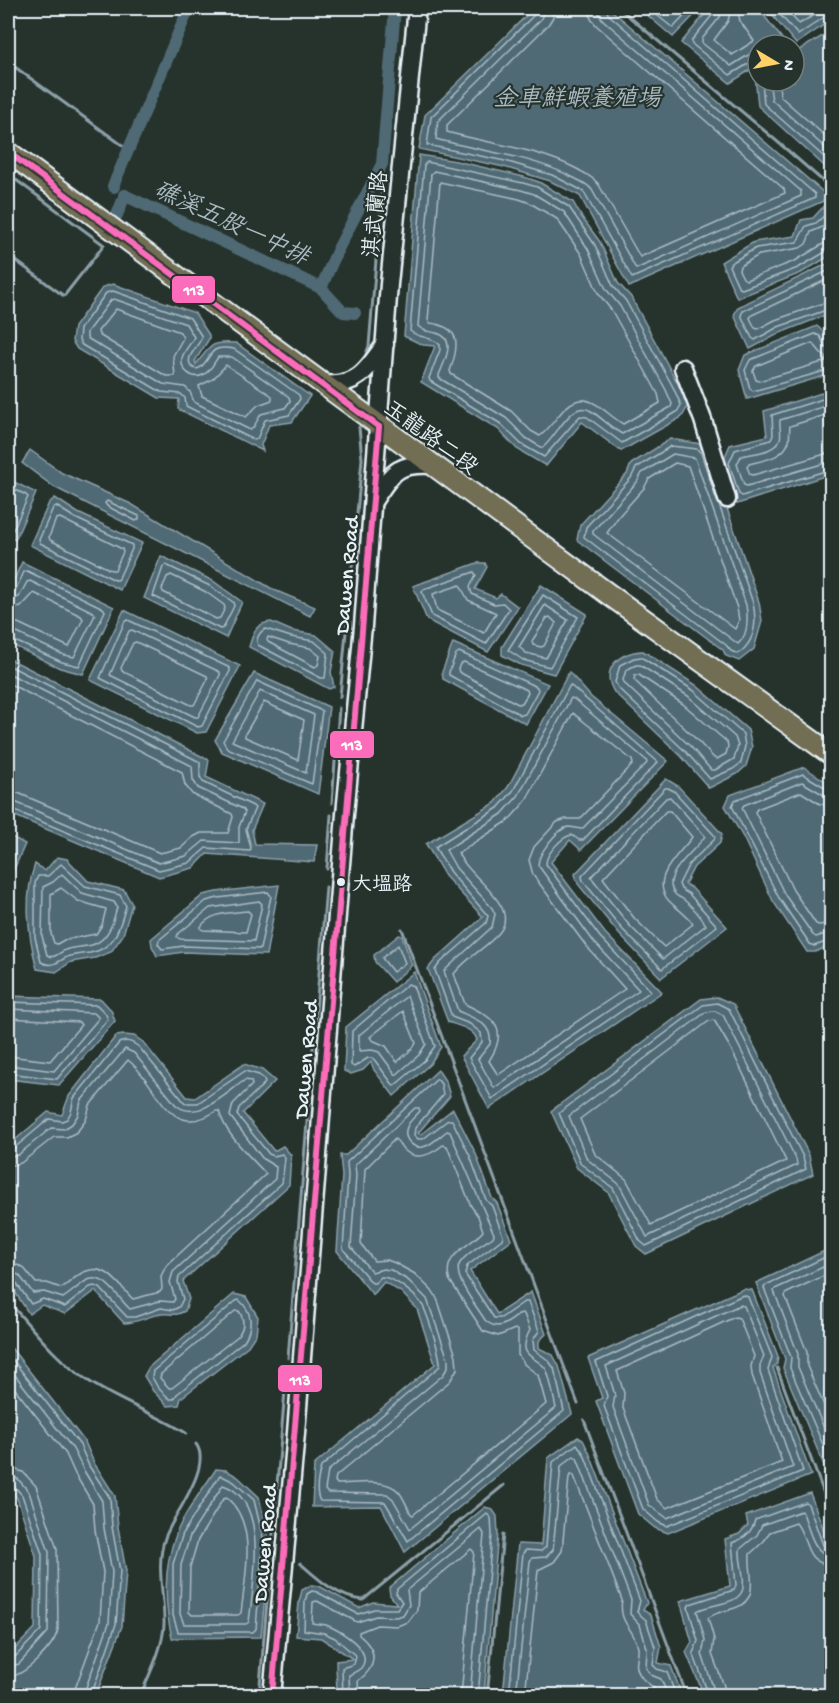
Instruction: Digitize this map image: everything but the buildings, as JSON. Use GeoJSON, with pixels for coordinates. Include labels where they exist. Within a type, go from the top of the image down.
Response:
{"type":"FeatureCollection","features":[{"type":"Feature","properties":{"kind":"main road","name":"玉龍路二段"},"geometry":{"type":"LineString","coordinates":[[8,152],[321,384],[831,754]]}},
{"type":"Feature","properties":{"kind":"street","name":"淇武蘭路"},"geometry":{"type":"LineString","coordinates":[[379,426],[389,284],[417,8]]}},
{"type":"Feature","properties":{"kind":"street"},"geometry":{"type":"LineString","coordinates":[[321,384],[338,386],[353,380],[371,366],[385,344]]}},
{"type":"Feature","properties":{"kind":"street"},"geometry":{"type":"LineString","coordinates":[[683,368],[703,420],[727,499]]}},
{"type":"Feature","properties":{"kind":"street","name":"Dawen Road"},"geometry":{"type":"LineString","coordinates":[[272,1695],[296,1433],[345,814],[379,426]]}},
{"type":"Feature","properties":{"kind":"street"},"geometry":{"type":"LineString","coordinates":[[374,500],[391,476],[404,466],[432,465]]}},
{"type":"Feature","properties":{"kind":"water","name":"金車鮮蝦養殖場"},"geometry":{"type":"Polygon","coordinates":[[[534,8],[609,8],[830,198],[629,287],[580,196],[550,181],[504,167],[419,149],[425,115],[534,8]]]}},
{"type":"Feature","properties":{"kind":"water"},"geometry":{"type":"Polygon","coordinates":[[[639,8],[701,8],[673,37],[639,8]]]}},
{"type":"Feature","properties":{"kind":"water"},"geometry":{"type":"Polygon","coordinates":[[[710,8],[758,8],[778,33],[746,33],[746,73],[730,83],[681,43],[710,8]]]}},
{"type":"Feature","properties":{"kind":"water"},"geometry":{"type":"Polygon","coordinates":[[[766,8],[831,8],[831,20],[806,37],[806,33],[787,33],[766,8]]]}},
{"type":"Feature","properties":{"kind":"water"},"geometry":{"type":"Polygon","coordinates":[[[831,31],[831,172],[758,106],[757,93],[806,93],[806,46],[831,31]]]}},
{"type":"Feature","properties":{"kind":"water"},"geometry":{"type":"Polygon","coordinates":[[[419,155],[524,177],[539,182],[573,202],[600,242],[618,283],[631,297],[678,384],[688,406],[682,417],[621,451],[582,422],[546,466],[517,449],[498,429],[421,382],[435,346],[423,345],[404,336],[419,155]]]}},
{"type":"Feature","properties":{"kind":"water"},"geometry":{"type":"Polygon","coordinates":[[[825,205],[831,212],[831,255],[801,273],[737,298],[721,262],[754,242],[795,236],[801,220],[813,218],[825,205]]]}},
{"type":"Feature","properties":{"kind":"water"},"geometry":{"type":"Polygon","coordinates":[[[831,262],[831,313],[780,333],[750,349],[734,315],[738,307],[831,262]]]}},
{"type":"Feature","properties":{"kind":"water"},"geometry":{"type":"Polygon","coordinates":[[[113,284],[195,313],[209,335],[209,339],[195,361],[196,364],[212,346],[221,343],[236,343],[310,396],[292,422],[269,425],[261,445],[263,451],[178,409],[179,399],[159,398],[77,349],[72,341],[74,327],[103,287],[113,284]]]}},
{"type":"Feature","properties":{"kind":"water"},"geometry":{"type":"Polygon","coordinates":[[[817,326],[829,342],[831,374],[747,399],[739,370],[745,355],[817,326]]]}},
{"type":"Feature","properties":{"kind":"water"},"geometry":{"type":"Polygon","coordinates":[[[831,390],[831,474],[737,504],[722,463],[730,445],[767,436],[764,411],[831,390]]]}},
{"type":"Feature","properties":{"kind":"water"},"geometry":{"type":"Polygon","coordinates":[[[670,439],[701,444],[707,450],[759,602],[762,621],[754,649],[739,661],[726,656],[723,650],[577,540],[580,525],[627,474],[631,464],[670,439]]]}},
{"type":"Feature","properties":{"kind":"water"},"geometry":{"type":"Polygon","coordinates":[[[30,450],[62,473],[131,504],[274,590],[315,607],[310,616],[54,487],[22,463],[30,450]]]}},
{"type":"Feature","properties":{"kind":"water"},"geometry":{"type":"Polygon","coordinates":[[[8,479],[36,493],[15,540],[8,536],[8,479]]]}},
{"type":"Feature","properties":{"kind":"water"},"geometry":{"type":"Polygon","coordinates":[[[55,498],[78,513],[142,543],[120,590],[30,545],[49,503],[55,498]]]}},
{"type":"Feature","properties":{"kind":"water"},"geometry":{"type":"Polygon","coordinates":[[[161,556],[213,581],[242,602],[226,638],[144,598],[161,556]]]}},
{"type":"Feature","properties":{"kind":"water"},"geometry":{"type":"Polygon","coordinates":[[[22,562],[114,607],[83,674],[60,668],[8,643],[8,593],[22,562]]]}},
{"type":"Feature","properties":{"kind":"water"},"geometry":{"type":"Polygon","coordinates":[[[477,563],[485,563],[487,567],[475,589],[496,598],[501,594],[518,607],[488,652],[427,620],[413,586],[477,563]]]}},
{"type":"Feature","properties":{"kind":"water"},"geometry":{"type":"Polygon","coordinates":[[[541,585],[587,614],[554,674],[521,665],[502,655],[502,647],[541,585]]]}},
{"type":"Feature","properties":{"kind":"water"},"geometry":{"type":"Polygon","coordinates":[[[124,610],[240,666],[206,732],[197,733],[90,680],[124,610]]]}},
{"type":"Feature","properties":{"kind":"water"},"geometry":{"type":"Polygon","coordinates":[[[271,622],[292,631],[316,635],[335,651],[331,672],[334,687],[329,689],[249,647],[258,627],[271,622]]]}},
{"type":"Feature","properties":{"kind":"water"},"geometry":{"type":"Polygon","coordinates":[[[453,643],[548,684],[526,724],[443,679],[442,672],[453,643]]]}},
{"type":"Feature","properties":{"kind":"water"},"geometry":{"type":"Polygon","coordinates":[[[643,651],[696,685],[748,730],[752,747],[746,766],[737,774],[709,788],[681,756],[614,692],[609,676],[614,663],[626,655],[643,651]]]}},
{"type":"Feature","properties":{"kind":"water"},"geometry":{"type":"Polygon","coordinates":[[[8,658],[209,760],[206,777],[263,804],[252,830],[255,844],[317,845],[314,862],[207,854],[193,868],[159,877],[8,813],[8,658]]]}},
{"type":"Feature","properties":{"kind":"water"},"geometry":{"type":"Polygon","coordinates":[[[569,672],[591,697],[668,761],[581,850],[570,840],[551,862],[605,933],[662,992],[489,1109],[461,1056],[477,1040],[469,1030],[448,1022],[428,969],[483,917],[445,876],[426,844],[495,803],[508,787],[569,672]]]}},
{"type":"Feature","properties":{"kind":"water"},"geometry":{"type":"Polygon","coordinates":[[[254,673],[329,707],[318,794],[222,752],[215,740],[254,673]]]}},
{"type":"Feature","properties":{"kind":"water"},"geometry":{"type":"Polygon","coordinates":[[[804,767],[831,785],[831,945],[815,952],[807,952],[773,901],[743,837],[725,806],[730,795],[804,767]]]}},
{"type":"Feature","properties":{"kind":"water"},"geometry":{"type":"Polygon","coordinates":[[[666,779],[678,786],[722,834],[720,843],[694,867],[685,884],[692,888],[727,927],[661,978],[619,934],[578,884],[575,874],[666,779]]]}},
{"type":"Feature","properties":{"kind":"water"},"geometry":{"type":"Polygon","coordinates":[[[8,835],[25,844],[8,883],[8,835]]]}},
{"type":"Feature","properties":{"kind":"water"},"geometry":{"type":"Polygon","coordinates":[[[57,857],[67,859],[88,881],[124,890],[132,904],[123,935],[111,952],[95,958],[71,962],[56,972],[37,969],[29,930],[28,903],[35,864],[45,871],[57,857]]]}},
{"type":"Feature","properties":{"kind":"water"},"geometry":{"type":"Polygon","coordinates":[[[279,885],[266,955],[184,952],[157,956],[151,939],[203,895],[279,885]]]}},
{"type":"Feature","properties":{"kind":"water"},"geometry":{"type":"Polygon","coordinates":[[[399,935],[402,936],[412,965],[393,982],[375,962],[374,955],[399,935]]]}},
{"type":"Feature","properties":{"kind":"water"},"geometry":{"type":"Polygon","coordinates":[[[414,972],[441,1047],[430,1064],[394,1096],[374,1070],[371,1062],[363,1070],[351,1074],[344,1071],[346,1027],[414,972]]]}},
{"type":"Feature","properties":{"kind":"water"},"geometry":{"type":"Polygon","coordinates":[[[8,996],[101,999],[111,1010],[115,1021],[59,1085],[8,1079],[8,996]]]}},
{"type":"Feature","properties":{"kind":"water"},"geometry":{"type":"Polygon","coordinates":[[[717,997],[733,1004],[809,1155],[813,1174],[646,1254],[636,1246],[608,1192],[577,1168],[551,1111],[701,999],[717,997]]]}},
{"type":"Feature","properties":{"kind":"water"},"geometry":{"type":"Polygon","coordinates":[[[116,1036],[134,1036],[143,1042],[187,1097],[195,1098],[244,1064],[262,1070],[275,1081],[243,1113],[274,1151],[283,1146],[291,1155],[289,1185],[183,1281],[189,1299],[185,1311],[124,1323],[95,1291],[65,1314],[42,1305],[29,1314],[8,1281],[8,1146],[48,1112],[62,1115],[69,1096],[116,1036]]]}},
{"type":"Feature","properties":{"kind":"water"},"geometry":{"type":"Polygon","coordinates":[[[438,1070],[446,1082],[450,1096],[418,1133],[421,1134],[453,1109],[476,1154],[511,1240],[470,1271],[497,1314],[531,1292],[546,1334],[539,1341],[539,1348],[553,1355],[559,1366],[572,1414],[405,1552],[381,1506],[312,1507],[314,1465],[435,1364],[417,1309],[401,1292],[384,1282],[373,1295],[337,1251],[342,1176],[340,1155],[346,1155],[438,1070]]]}},
{"type":"Feature","properties":{"kind":"water"},"geometry":{"type":"Polygon","coordinates":[[[831,1248],[831,1482],[783,1368],[785,1359],[756,1283],[831,1248]]]}},
{"type":"Feature","properties":{"kind":"water"},"geometry":{"type":"Polygon","coordinates":[[[743,1289],[752,1290],[778,1356],[777,1364],[773,1368],[811,1475],[668,1533],[655,1528],[638,1514],[596,1401],[602,1398],[588,1358],[743,1289]]]}},
{"type":"Feature","properties":{"kind":"water"},"geometry":{"type":"Polygon","coordinates":[[[234,1294],[246,1297],[258,1317],[256,1334],[248,1346],[181,1398],[179,1405],[168,1406],[153,1391],[144,1376],[149,1367],[234,1294]]]}},
{"type":"Feature","properties":{"kind":"water"},"geometry":{"type":"Polygon","coordinates":[[[8,1344],[85,1442],[94,1463],[115,1496],[126,1571],[122,1626],[96,1695],[8,1695],[8,1656],[35,1628],[36,1556],[17,1498],[8,1487],[8,1344]]]}},
{"type":"Feature","properties":{"kind":"water"},"geometry":{"type":"Polygon","coordinates":[[[578,1437],[583,1440],[589,1452],[647,1603],[643,1610],[651,1615],[661,1647],[658,1663],[671,1666],[682,1695],[503,1695],[518,1544],[541,1545],[548,1458],[578,1437]]]}},
{"type":"Feature","properties":{"kind":"water"},"geometry":{"type":"Polygon","coordinates":[[[216,1469],[226,1470],[238,1477],[259,1497],[270,1544],[261,1637],[172,1638],[167,1611],[166,1585],[172,1545],[185,1516],[216,1469]]]}},
{"type":"Feature","properties":{"kind":"water"},"geometry":{"type":"Polygon","coordinates":[[[810,1493],[831,1549],[831,1695],[704,1695],[686,1652],[692,1642],[680,1601],[730,1586],[725,1539],[739,1534],[748,1525],[746,1516],[810,1493]]]}},
{"type":"Feature","properties":{"kind":"water"},"geometry":{"type":"Polygon","coordinates":[[[485,1507],[492,1509],[497,1516],[498,1534],[484,1695],[337,1695],[336,1661],[353,1659],[321,1638],[296,1636],[302,1590],[311,1585],[319,1586],[359,1608],[373,1602],[397,1604],[390,1595],[389,1588],[485,1507]]]}},
{"type":"Feature","properties":{"kind":"waterway"},"geometry":{"type":"LineString","coordinates":[[114,187],[189,8]]}},
{"type":"Feature","properties":{"kind":"waterway"},"geometry":{"type":"LineString","coordinates":[[321,288],[338,249],[382,164],[395,8]]}},
{"type":"Feature","properties":{"kind":"waterway"},"geometry":{"type":"LineString","coordinates":[[619,8],[832,189]]}},
{"type":"Feature","properties":{"kind":"waterway","name":"礁溪五股一中排"},"geometry":{"type":"LineString","coordinates":[[8,62],[129,150]]}},
{"type":"Feature","properties":{"kind":"waterway"},"geometry":{"type":"LineString","coordinates":[[363,362],[369,346],[382,164]]}},
{"type":"Feature","properties":{"kind":"waterway"},"geometry":{"type":"LineString","coordinates":[[8,174],[104,245],[64,296],[8,255]]}},
{"type":"Feature","properties":{"kind":"waterway","name":"礁溪五股一中排"},"geometry":{"type":"LineString","coordinates":[[124,195],[321,288],[343,312],[355,313]]}},
{"type":"Feature","properties":{"kind":"waterway"},"geometry":{"type":"LineString","coordinates":[[117,215],[125,195]]}},
{"type":"Feature","properties":{"kind":"waterway"},"geometry":{"type":"LineString","coordinates":[[340,697],[362,459],[359,427]]}},
{"type":"Feature","properties":{"kind":"waterway"},"geometry":{"type":"LineString","coordinates":[[332,803],[339,708]]}},
{"type":"Feature","properties":{"kind":"waterway"},"geometry":{"type":"LineString","coordinates":[[327,869],[331,815]]}},
{"type":"Feature","properties":{"kind":"waterway"},"geometry":{"type":"LineString","coordinates":[[288,1358],[326,887]]}},
{"type":"Feature","properties":{"kind":"waterway"},"geometry":{"type":"LineString","coordinates":[[402,929],[578,1404]]}},
{"type":"Feature","properties":{"kind":"waterway"},"geometry":{"type":"LineString","coordinates":[[8,1301],[45,1343],[76,1372],[111,1394],[186,1433]]}},
{"type":"Feature","properties":{"kind":"waterway"},"geometry":{"type":"LineString","coordinates":[[777,1368],[832,1515]]}},
{"type":"Feature","properties":{"kind":"waterway"},"geometry":{"type":"LineString","coordinates":[[259,1696],[286,1379]]}},
{"type":"Feature","properties":{"kind":"waterway"},"geometry":{"type":"LineString","coordinates":[[584,1420],[687,1696]]}},
{"type":"Feature","properties":{"kind":"waterway"},"geometry":{"type":"LineString","coordinates":[[140,1696],[155,1661],[163,1634],[162,1549],[169,1528],[196,1478],[200,1454],[196,1444]]}},
{"type":"Feature","properties":{"kind":"waterway"},"geometry":{"type":"LineString","coordinates":[[300,1563],[337,1592],[363,1600],[504,1485]]}},
{"type":"Feature","properties":{"kind":"waterway"},"geometry":{"type":"LineString","coordinates":[[487,1696],[503,1534]]}},
{"type":"Feature","properties":{"kind":"transit line","name":"113"},"geometry":{"type":"LineString","coordinates":[[8,152],[379,427]]}},
{"type":"Feature","properties":{"kind":"transit line","name":"113"},"geometry":{"type":"LineString","coordinates":[[272,1696],[379,427]]}},
{"type":"Feature","properties":{"kind":"place","name":"大塭路"},"geometry":{"type":"Point","coordinates":[341,882]}}]}
